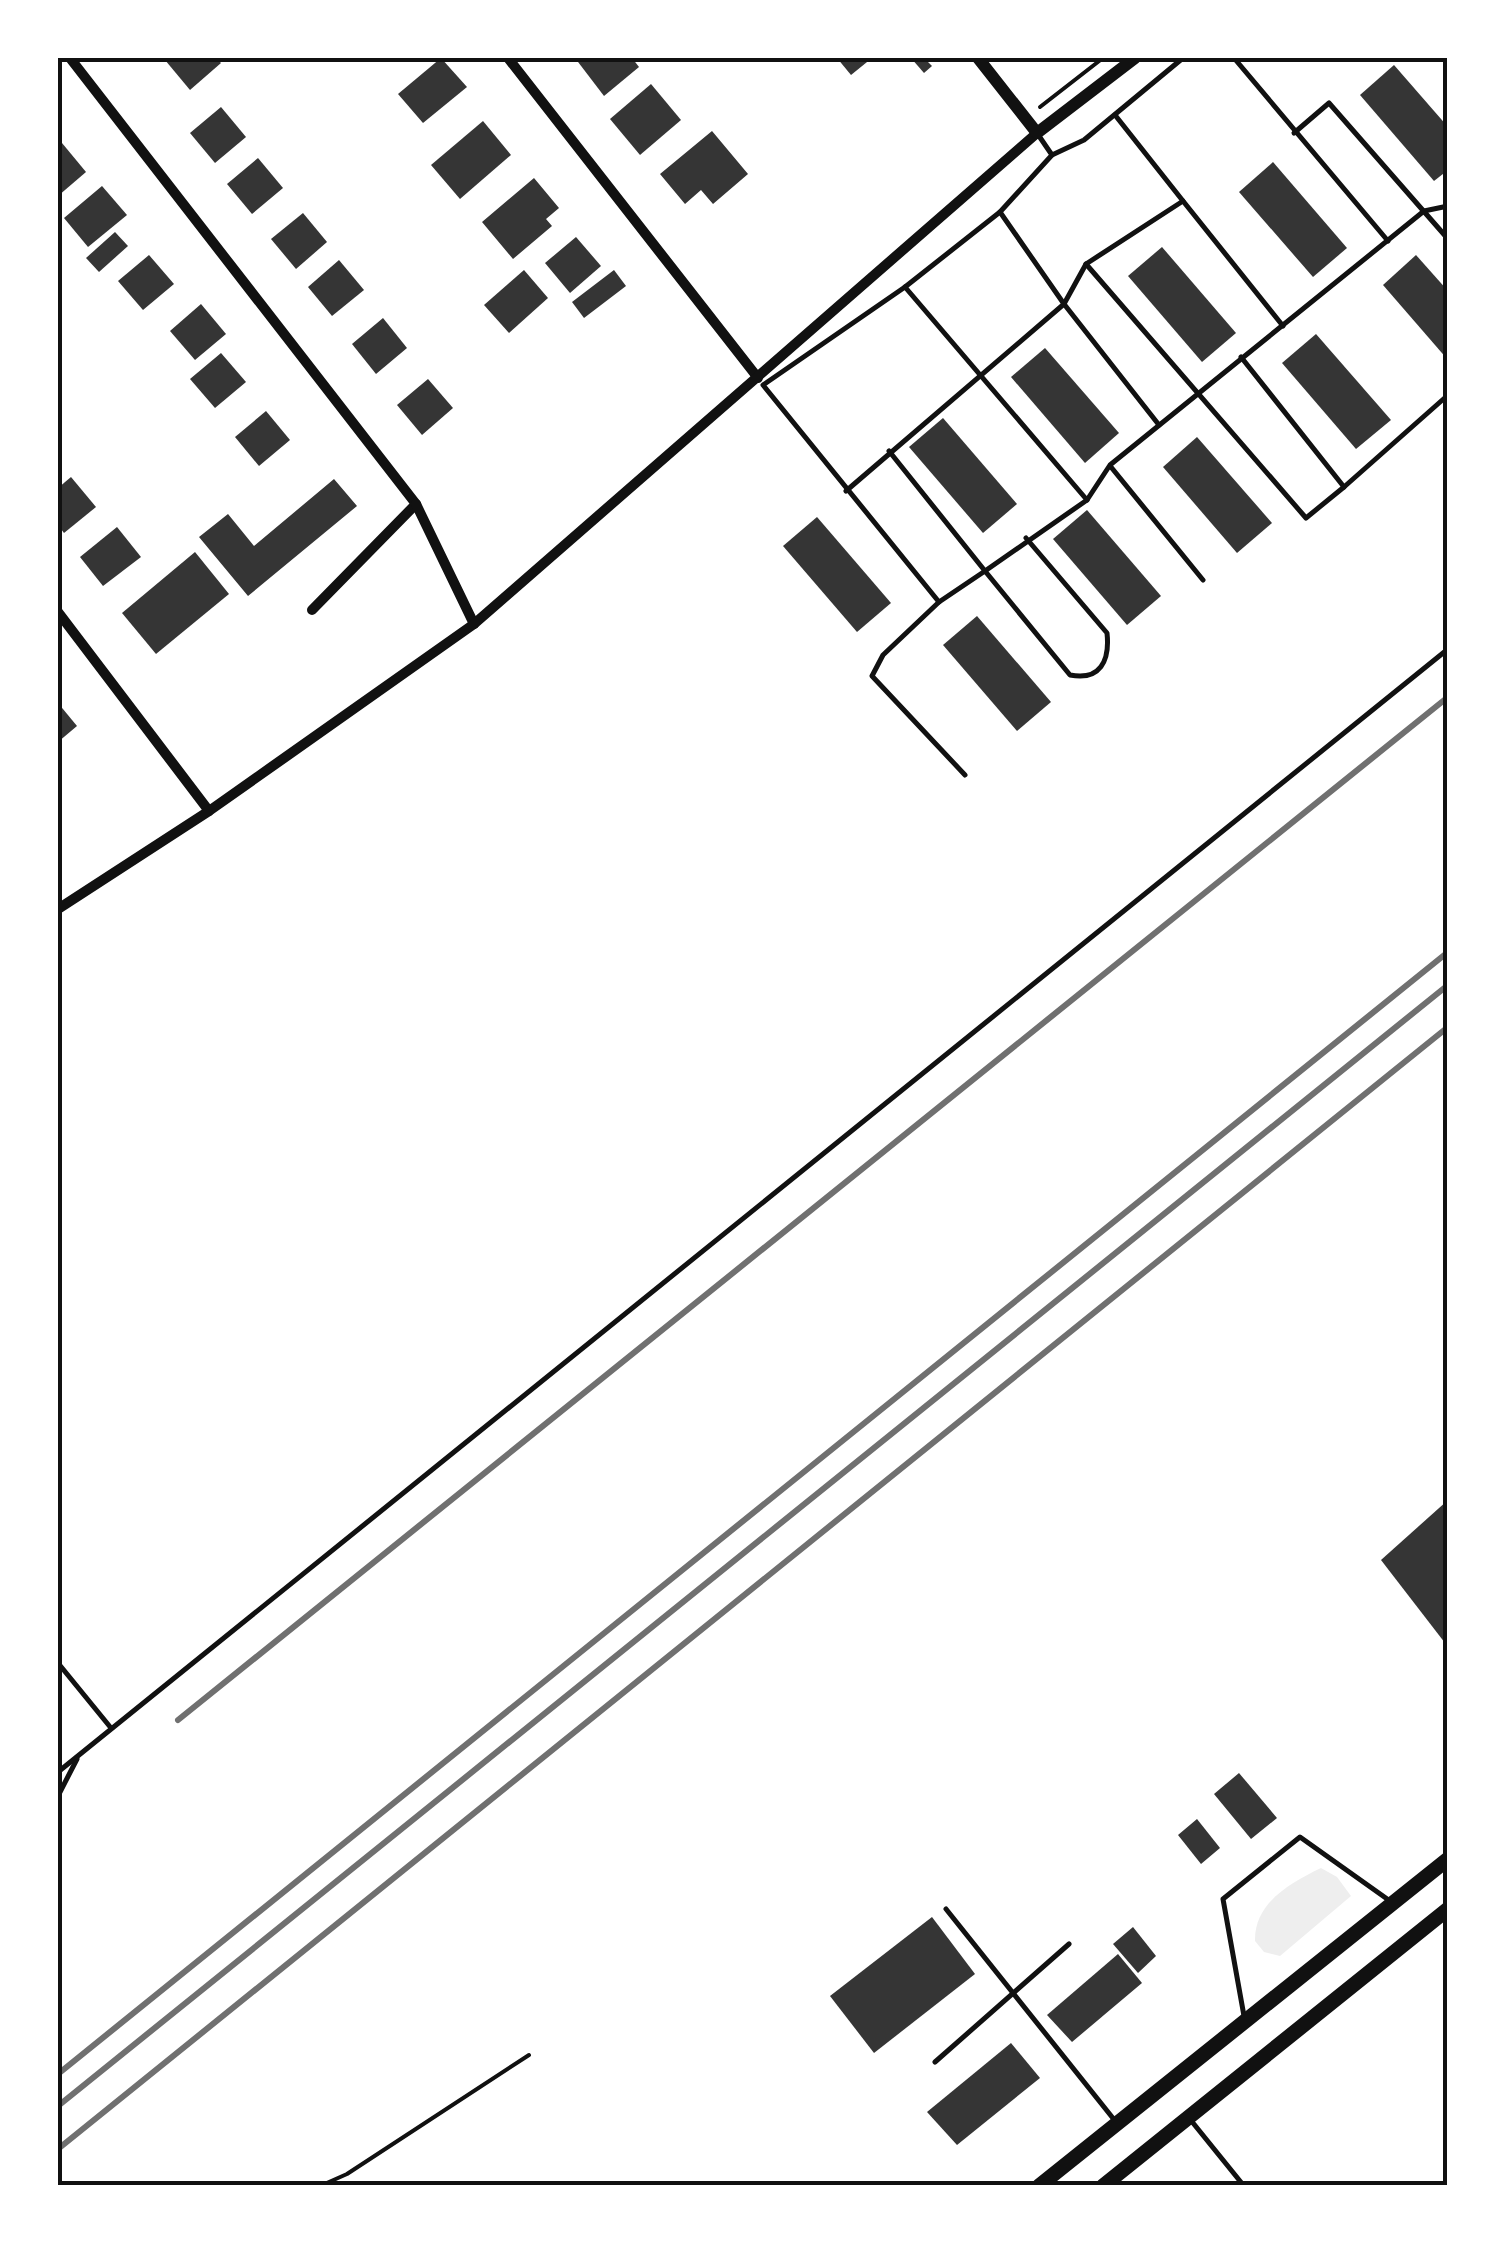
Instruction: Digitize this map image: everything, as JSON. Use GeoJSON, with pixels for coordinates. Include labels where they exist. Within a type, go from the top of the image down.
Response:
{"type":"FeatureCollection","features":[{"type":"Feature","properties":{"kind":"main road"},"geometry":{"type":"LineString","coordinates":[[1038,2186],[1448,1859]]}},
{"type":"Feature","properties":{"kind":"main road"},"geometry":{"type":"LineString","coordinates":[[1103,2186],[1448,1909]]}},
{"type":"Feature","properties":{"kind":"street"},"geometry":{"type":"LineString","coordinates":[[70,58],[416,504],[474,624]]}},
{"type":"Feature","properties":{"kind":"street"},"geometry":{"type":"LineString","coordinates":[[508,58],[760,382]]}},
{"type":"Feature","properties":{"kind":"street"},"geometry":{"type":"LineString","coordinates":[[978,58],[1038,133]]}},
{"type":"Feature","properties":{"kind":"street"},"geometry":{"type":"LineString","coordinates":[[58,909],[209,812],[474,624],[760,382],[1038,133],[1135,58]]}},
{"type":"Feature","properties":{"kind":"street"},"geometry":{"type":"LineString","coordinates":[[312,610],[416,504]]}},
{"type":"Feature","properties":{"kind":"street"},"geometry":{"type":"LineString","coordinates":[[58,612],[209,812]]}},
{"type":"Feature","properties":{"kind":"lane"},"geometry":{"type":"LineString","coordinates":[[939,602],[760,382],[905,287],[1000,212],[1052,155],[1084,140],[1183,58]]}},
{"type":"Feature","properties":{"kind":"lane"},"geometry":{"type":"LineString","coordinates":[[1234,58],[1388,241]]}},
{"type":"Feature","properties":{"kind":"lane"},"geometry":{"type":"LineString","coordinates":[[1294,133],[1329,103],[1448,239]]}},
{"type":"Feature","properties":{"kind":"lane"},"geometry":{"type":"LineString","coordinates":[[1115,115],[1283,326]]}},
{"type":"Feature","properties":{"kind":"lane"},"geometry":{"type":"LineString","coordinates":[[1038,133],[1052,155]]}},
{"type":"Feature","properties":{"kind":"lane"},"geometry":{"type":"LineString","coordinates":[[845,491],[1064,304],[1086,264],[1184,201]]}},
{"type":"Feature","properties":{"kind":"lane"},"geometry":{"type":"LineString","coordinates":[[965,776],[872,676],[882,655],[939,602],[1026,538],[1087,500],[1110,466],[1241,356],[1424,211],[1448,206]]}},
{"type":"Feature","properties":{"kind":"lane"},"geometry":{"type":"LineString","coordinates":[[1000,212],[1064,304],[1159,425]]}},
{"type":"Feature","properties":{"kind":"lane"},"geometry":{"type":"LineString","coordinates":[[1086,264],[1306,518],[1448,395]]}},
{"type":"Feature","properties":{"kind":"lane"},"geometry":{"type":"LineString","coordinates":[[905,287],[1087,500]]}},
{"type":"Feature","properties":{"kind":"lane"},"geometry":{"type":"LineString","coordinates":[[1241,356],[1344,486]]}},
{"type":"Feature","properties":{"kind":"lane"},"geometry":{"type":"LineString","coordinates":[[890,450],[1070,675],[1085,678],[1097,672],[1109,652],[1107,634],[1026,538]]}},
{"type":"Feature","properties":{"kind":"lane"},"geometry":{"type":"LineString","coordinates":[[1110,466],[1204,580]]}},
{"type":"Feature","properties":{"kind":"lane"},"geometry":{"type":"LineString","coordinates":[[58,1772],[1448,648]]}},
{"type":"Feature","properties":{"kind":"lane"},"geometry":{"type":"LineString","coordinates":[[58,1663],[111,1728]]}},
{"type":"Feature","properties":{"kind":"lane"},"geometry":{"type":"LineString","coordinates":[[58,1796],[78,1756]]}},
{"type":"Feature","properties":{"kind":"lane"},"geometry":{"type":"LineString","coordinates":[[1245,2022],[1223,1899],[1300,1837],[1392,1903]]}},
{"type":"Feature","properties":{"kind":"lane"},"geometry":{"type":"LineString","coordinates":[[946,1909],[1118,2124]]}},
{"type":"Feature","properties":{"kind":"lane"},"geometry":{"type":"LineString","coordinates":[[935,2062],[1068,1944]]}},
{"type":"Feature","properties":{"kind":"lane"},"geometry":{"type":"LineString","coordinates":[[1188,2116],[1244,2186]]}},
{"type":"Feature","properties":{"kind":"path"},"geometry":{"type":"LineString","coordinates":[[1026,118],[1103,58]]}},
{"type":"Feature","properties":{"kind":"path"},"geometry":{"type":"LineString","coordinates":[[320,2186],[347,2174],[529,2055]]}},
{"type":"Feature","properties":{"kind":"shaded area"},"geometry":{"type":"Polygon","coordinates":[[[1321,1868],[1337,1877],[1351,1896],[1280,1956],[1264,1952],[1255,1941],[1256,1928],[1267,1905],[1297,1880],[1321,1868]]]}},
{"type":"Feature","properties":{"kind":"building"},"geometry":{"type":"Polygon","coordinates":[[[216,58],[221,63],[190,90],[165,60],[216,58]]]}},
{"type":"Feature","properties":{"kind":"building"},"geometry":{"type":"Polygon","coordinates":[[[441,58],[467,87],[423,123],[398,94],[441,58]]]}},
{"type":"Feature","properties":{"kind":"building"},"geometry":{"type":"Polygon","coordinates":[[[575,58],[632,58],[639,67],[604,96],[575,58]]]}},
{"type":"Feature","properties":{"kind":"building"},"geometry":{"type":"Polygon","coordinates":[[[837,58],[872,58],[851,75],[837,58]]]}},
{"type":"Feature","properties":{"kind":"building"},"geometry":{"type":"Polygon","coordinates":[[[911,58],[924,58],[932,66],[924,73],[911,58]]]}},
{"type":"Feature","properties":{"kind":"building"},"geometry":{"type":"Polygon","coordinates":[[[1394,65],[1448,127],[1448,170],[1434,181],[1360,95],[1394,65]]]}},
{"type":"Feature","properties":{"kind":"building"},"geometry":{"type":"Polygon","coordinates":[[[651,84],[681,120],[640,155],[610,119],[651,84]]]}},
{"type":"Feature","properties":{"kind":"building"},"geometry":{"type":"Polygon","coordinates":[[[221,107],[246,137],[215,163],[190,133],[221,107]]]}},
{"type":"Feature","properties":{"kind":"building"},"geometry":{"type":"Polygon","coordinates":[[[483,121],[511,155],[460,199],[431,165],[483,121]]]}},
{"type":"Feature","properties":{"kind":"building"},"geometry":{"type":"Polygon","coordinates":[[[712,131],[748,174],[713,204],[701,190],[685,204],[660,174],[712,131]]]}},
{"type":"Feature","properties":{"kind":"building"},"geometry":{"type":"Polygon","coordinates":[[[62,143],[86,172],[58,196],[58,146],[62,143]]]}},
{"type":"Feature","properties":{"kind":"building"},"geometry":{"type":"Polygon","coordinates":[[[258,158],[283,188],[252,214],[227,184],[258,158]]]}},
{"type":"Feature","properties":{"kind":"building"},"geometry":{"type":"Polygon","coordinates":[[[1273,162],[1347,248],[1313,277],[1239,192],[1273,162]]]}},
{"type":"Feature","properties":{"kind":"building"},"geometry":{"type":"Polygon","coordinates":[[[534,178],[559,208],[546,219],[552,226],[513,259],[482,222],[534,178]]]}},
{"type":"Feature","properties":{"kind":"building"},"geometry":{"type":"Polygon","coordinates":[[[102,186],[127,215],[88,247],[64,218],[102,186]]]}},
{"type":"Feature","properties":{"kind":"building"},"geometry":{"type":"Polygon","coordinates":[[[303,213],[327,242],[296,269],[271,239],[303,213]]]}},
{"type":"Feature","properties":{"kind":"building"},"geometry":{"type":"Polygon","coordinates":[[[115,232],[128,246],[99,272],[86,258],[115,232]]]}},
{"type":"Feature","properties":{"kind":"building"},"geometry":{"type":"Polygon","coordinates":[[[576,237],[601,266],[570,293],[545,263],[576,237]]]}},
{"type":"Feature","properties":{"kind":"building"},"geometry":{"type":"Polygon","coordinates":[[[1162,247],[1236,333],[1202,362],[1128,276],[1162,247]]]}},
{"type":"Feature","properties":{"kind":"building"},"geometry":{"type":"Polygon","coordinates":[[[149,255],[174,284],[143,310],[118,281],[149,255]]]}},
{"type":"Feature","properties":{"kind":"building"},"geometry":{"type":"Polygon","coordinates":[[[1416,255],[1448,291],[1448,360],[1383,285],[1416,255]]]}},
{"type":"Feature","properties":{"kind":"building"},"geometry":{"type":"Polygon","coordinates":[[[339,260],[364,290],[332,316],[308,287],[339,260]]]}},
{"type":"Feature","properties":{"kind":"building"},"geometry":{"type":"Polygon","coordinates":[[[524,270],[548,298],[509,333],[484,305],[524,270]]]}},
{"type":"Feature","properties":{"kind":"building"},"geometry":{"type":"Polygon","coordinates":[[[614,270],[626,286],[584,318],[572,302],[614,270]]]}},
{"type":"Feature","properties":{"kind":"building"},"geometry":{"type":"Polygon","coordinates":[[[201,304],[226,334],[195,360],[170,331],[201,304]]]}},
{"type":"Feature","properties":{"kind":"building"},"geometry":{"type":"Polygon","coordinates":[[[383,318],[407,348],[376,374],[352,344],[383,318]]]}},
{"type":"Feature","properties":{"kind":"building"},"geometry":{"type":"Polygon","coordinates":[[[1316,334],[1391,420],[1356,449],[1282,363],[1316,334]]]}},
{"type":"Feature","properties":{"kind":"building"},"geometry":{"type":"Polygon","coordinates":[[[1045,348],[1119,433],[1085,463],[1011,377],[1045,348]]]}},
{"type":"Feature","properties":{"kind":"building"},"geometry":{"type":"Polygon","coordinates":[[[221,353],[246,382],[215,408],[190,379],[221,353]]]}},
{"type":"Feature","properties":{"kind":"building"},"geometry":{"type":"Polygon","coordinates":[[[428,379],[453,408],[422,435],[397,405],[428,379]]]}},
{"type":"Feature","properties":{"kind":"building"},"geometry":{"type":"Polygon","coordinates":[[[266,411],[290,440],[259,466],[235,437],[266,411]]]}},
{"type":"Feature","properties":{"kind":"building"},"geometry":{"type":"Polygon","coordinates":[[[943,418],[1017,504],[983,533],[909,447],[943,418]]]}},
{"type":"Feature","properties":{"kind":"building"},"geometry":{"type":"Polygon","coordinates":[[[1197,437],[1272,523],[1237,553],[1163,467],[1197,437]]]}},
{"type":"Feature","properties":{"kind":"building"},"geometry":{"type":"Polygon","coordinates":[[[71,477],[96,507],[64,533],[58,525],[58,488],[71,477]]]}},
{"type":"Feature","properties":{"kind":"building"},"geometry":{"type":"Polygon","coordinates":[[[334,479],[357,506],[248,596],[199,537],[228,514],[254,546],[334,479]]]}},
{"type":"Feature","properties":{"kind":"building"},"geometry":{"type":"Polygon","coordinates":[[[1087,510],[1161,596],[1127,625],[1053,539],[1087,510]]]}},
{"type":"Feature","properties":{"kind":"building"},"geometry":{"type":"Polygon","coordinates":[[[817,517],[891,603],[857,632],[783,546],[817,517]]]}},
{"type":"Feature","properties":{"kind":"building"},"geometry":{"type":"Polygon","coordinates":[[[117,527],[141,557],[103,586],[80,557],[117,527]]]}},
{"type":"Feature","properties":{"kind":"building"},"geometry":{"type":"Polygon","coordinates":[[[195,552],[229,594],[156,654],[122,613],[195,552]]]}},
{"type":"Feature","properties":{"kind":"building"},"geometry":{"type":"Polygon","coordinates":[[[977,616],[1051,702],[1017,731],[943,645],[977,616]]]}},
{"type":"Feature","properties":{"kind":"building"},"geometry":{"type":"Polygon","coordinates":[[[58,703],[77,726],[58,742],[58,703]]]}},
{"type":"Feature","properties":{"kind":"building"},"geometry":{"type":"Polygon","coordinates":[[[1448,1500],[1448,1640],[1445,1643],[1381,1560],[1448,1500]]]}},
{"type":"Feature","properties":{"kind":"building"},"geometry":{"type":"Polygon","coordinates":[[[1239,1773],[1277,1818],[1251,1839],[1214,1794],[1239,1773]]]}},
{"type":"Feature","properties":{"kind":"building"},"geometry":{"type":"Polygon","coordinates":[[[1197,1819],[1220,1848],[1201,1864],[1178,1835],[1197,1819]]]}},
{"type":"Feature","properties":{"kind":"building"},"geometry":{"type":"Polygon","coordinates":[[[932,1917],[975,1974],[874,2053],[830,1996],[932,1917]]]}},
{"type":"Feature","properties":{"kind":"building"},"geometry":{"type":"Polygon","coordinates":[[[1133,1927],[1156,1956],[1138,1973],[1113,1944],[1133,1927]]]}},
{"type":"Feature","properties":{"kind":"building"},"geometry":{"type":"Polygon","coordinates":[[[1118,1954],[1142,1983],[1072,2042],[1047,2015],[1118,1954]]]}},
{"type":"Feature","properties":{"kind":"building"},"geometry":{"type":"Polygon","coordinates":[[[1011,2043],[1040,2078],[957,2145],[927,2112],[1011,2043]]]}},
{"type":"Feature","properties":{"kind":"railway"},"geometry":{"type":"LineString","coordinates":[[178,1720],[1448,697]]}},
{"type":"Feature","properties":{"kind":"railway"},"geometry":{"type":"LineString","coordinates":[[58,2074],[1448,952]]}},
{"type":"Feature","properties":{"kind":"railway"},"geometry":{"type":"LineString","coordinates":[[58,2106],[1448,985]]}},
{"type":"Feature","properties":{"kind":"railway"},"geometry":{"type":"LineString","coordinates":[[58,2149],[1448,1027]]}}]}
